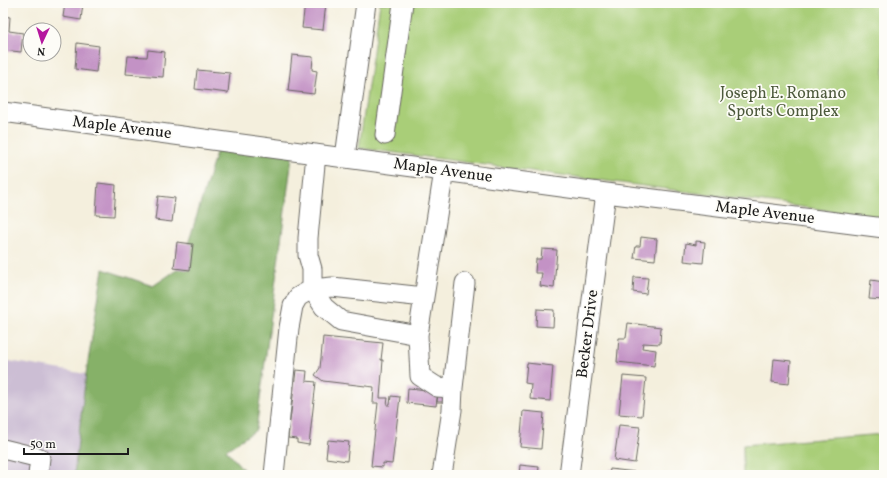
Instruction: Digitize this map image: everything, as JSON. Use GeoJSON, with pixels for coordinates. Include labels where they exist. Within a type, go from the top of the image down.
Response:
{"type":"FeatureCollection","features":[{"type":"Feature","properties":{"kind":"street"},"geometry":{"type":"LineString","coordinates":[[345,158],[366,3]]}},
{"type":"Feature","properties":{"kind":"street"},"geometry":{"type":"LineString","coordinates":[[385,135],[403,3]]}},
{"type":"Feature","properties":{"kind":"street","name":"Maple Avenue"},"geometry":{"type":"LineString","coordinates":[[3,112],[606,193],[884,228]]}},
{"type":"Feature","properties":{"kind":"street"},"geometry":{"type":"LineString","coordinates":[[316,154],[308,238],[308,255],[312,269],[312,289],[324,307],[341,321],[418,335]]}},
{"type":"Feature","properties":{"kind":"street"},"geometry":{"type":"LineString","coordinates":[[444,171],[418,335],[420,376],[437,387],[453,388]]}},
{"type":"Feature","properties":{"kind":"street","name":"Becker Drive"},"geometry":{"type":"LineString","coordinates":[[569,475],[606,193]]}},
{"type":"Feature","properties":{"kind":"street"},"geometry":{"type":"LineString","coordinates":[[442,475],[452,410],[453,388],[465,283]]}},
{"type":"Feature","properties":{"kind":"street"},"geometry":{"type":"LineString","coordinates":[[274,475],[289,328],[293,306],[298,297],[312,289],[332,287],[425,290]]}},
{"type":"Feature","properties":{"kind":"street"},"geometry":{"type":"LineString","coordinates":[[3,449],[40,458],[38,475]]}},
{"type":"Feature","properties":{"kind":"shaded area"},"geometry":{"type":"Polygon","coordinates":[[[3,360],[86,374],[74,475],[3,475],[3,360]]]}},
{"type":"Feature","properties":{"kind":"green space","name":"Joseph E. Romano Sports Complex"},"geometry":{"type":"Polygon","coordinates":[[[380,3],[884,3],[884,218],[359,148],[380,3]]]}},
{"type":"Feature","properties":{"kind":"green space"},"geometry":{"type":"Polygon","coordinates":[[[220,140],[293,150],[256,430],[226,450],[248,475],[74,475],[86,374],[103,269],[153,286],[181,267],[220,140]]]}},
{"type":"Feature","properties":{"kind":"green space"},"geometry":{"type":"Polygon","coordinates":[[[884,434],[884,475],[743,475],[743,445],[884,434]]]}},
{"type":"Feature","properties":{"kind":"building"},"geometry":{"type":"Polygon","coordinates":[[[65,3],[83,3],[81,20],[63,17],[65,3]]]}},
{"type":"Feature","properties":{"kind":"building"},"geometry":{"type":"Polygon","coordinates":[[[305,3],[326,3],[323,30],[302,28],[305,3]]]}},
{"type":"Feature","properties":{"kind":"building"},"geometry":{"type":"Polygon","coordinates":[[[3,16],[10,17],[9,31],[22,33],[22,42],[21,52],[3,50],[3,16]]]}},
{"type":"Feature","properties":{"kind":"building"},"geometry":{"type":"Polygon","coordinates":[[[77,43],[99,46],[96,72],[75,69],[77,43]]]}},
{"type":"Feature","properties":{"kind":"building"},"geometry":{"type":"Polygon","coordinates":[[[148,50],[165,52],[163,77],[126,74],[128,56],[147,57],[148,50]]]}},
{"type":"Feature","properties":{"kind":"building"},"geometry":{"type":"Polygon","coordinates":[[[292,55],[313,57],[312,70],[317,71],[314,94],[288,91],[292,55]]]}},
{"type":"Feature","properties":{"kind":"building"},"geometry":{"type":"Polygon","coordinates":[[[197,70],[230,73],[228,93],[195,89],[197,70]]]}},
{"type":"Feature","properties":{"kind":"building"},"geometry":{"type":"Polygon","coordinates":[[[98,183],[116,185],[114,216],[96,215],[98,183]]]}},
{"type":"Feature","properties":{"kind":"building"},"geometry":{"type":"Polygon","coordinates":[[[158,196],[175,198],[172,222],[155,220],[158,196]]]}},
{"type":"Feature","properties":{"kind":"building"},"geometry":{"type":"Polygon","coordinates":[[[641,237],[657,239],[655,260],[634,258],[636,246],[640,246],[641,237]]]}},
{"type":"Feature","properties":{"kind":"building"},"geometry":{"type":"Polygon","coordinates":[[[696,241],[705,242],[703,263],[684,261],[686,243],[696,245],[696,241]]]}},
{"type":"Feature","properties":{"kind":"building"},"geometry":{"type":"Polygon","coordinates":[[[177,242],[193,244],[190,270],[174,268],[177,242]]]}},
{"type":"Feature","properties":{"kind":"building"},"geometry":{"type":"Polygon","coordinates":[[[542,249],[557,250],[554,288],[540,286],[542,273],[535,273],[536,259],[541,259],[542,249]]]}},
{"type":"Feature","properties":{"kind":"building"},"geometry":{"type":"Polygon","coordinates":[[[634,277],[648,278],[646,294],[633,292],[634,277]]]}},
{"type":"Feature","properties":{"kind":"building"},"geometry":{"type":"Polygon","coordinates":[[[871,280],[884,282],[884,300],[869,299],[871,280]]]}},
{"type":"Feature","properties":{"kind":"building"},"geometry":{"type":"Polygon","coordinates":[[[537,309],[554,310],[553,327],[536,326],[537,309]]]}},
{"type":"Feature","properties":{"kind":"building"},"geometry":{"type":"Polygon","coordinates":[[[628,323],[661,327],[660,344],[643,343],[642,348],[656,350],[654,366],[617,362],[619,338],[626,338],[628,323]]]}},
{"type":"Feature","properties":{"kind":"building"},"geometry":{"type":"Polygon","coordinates":[[[323,337],[383,343],[380,398],[388,398],[387,405],[390,405],[391,396],[400,397],[392,464],[383,463],[383,467],[371,466],[378,403],[373,403],[374,387],[323,381],[315,375],[320,368],[323,337]]]}},
{"type":"Feature","properties":{"kind":"building"},"geometry":{"type":"Polygon","coordinates":[[[774,359],[791,361],[789,384],[772,382],[774,359]]]}},
{"type":"Feature","properties":{"kind":"building"},"geometry":{"type":"Polygon","coordinates":[[[527,363],[553,366],[550,401],[530,399],[531,384],[525,383],[527,363]]]}},
{"type":"Feature","properties":{"kind":"building"},"geometry":{"type":"Polygon","coordinates":[[[296,370],[307,371],[306,381],[316,382],[309,445],[297,443],[297,439],[288,438],[296,370]]]}},
{"type":"Feature","properties":{"kind":"building"},"geometry":{"type":"Polygon","coordinates":[[[623,376],[646,378],[642,416],[619,414],[623,376]]]}},
{"type":"Feature","properties":{"kind":"building"},"geometry":{"type":"Polygon","coordinates":[[[408,388],[438,391],[436,406],[407,403],[408,388]]]}},
{"type":"Feature","properties":{"kind":"building"},"geometry":{"type":"Polygon","coordinates":[[[438,394],[446,395],[445,402],[437,402],[438,394]]]}},
{"type":"Feature","properties":{"kind":"building"},"geometry":{"type":"Polygon","coordinates":[[[523,411],[544,413],[541,449],[520,447],[523,411]]]}},
{"type":"Feature","properties":{"kind":"building"},"geometry":{"type":"Polygon","coordinates":[[[619,425],[640,427],[635,463],[614,460],[619,425]]]}},
{"type":"Feature","properties":{"kind":"building"},"geometry":{"type":"Polygon","coordinates":[[[328,440],[349,442],[347,461],[326,458],[328,440]]]}},
{"type":"Feature","properties":{"kind":"building"},"geometry":{"type":"Polygon","coordinates":[[[520,465],[539,467],[538,475],[519,475],[520,465]]]}},
{"type":"Feature","properties":{"kind":"building"},"geometry":{"type":"Polygon","coordinates":[[[610,469],[636,472],[636,475],[609,475],[610,469]]]}}]}
